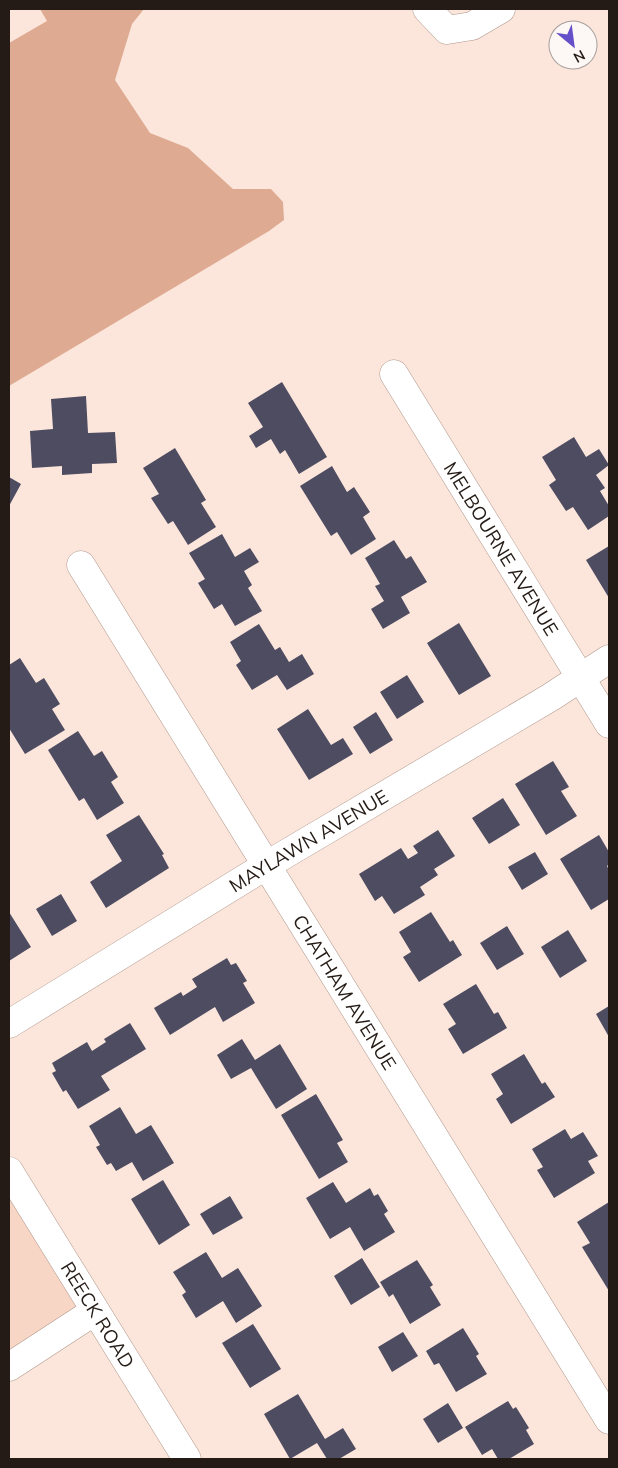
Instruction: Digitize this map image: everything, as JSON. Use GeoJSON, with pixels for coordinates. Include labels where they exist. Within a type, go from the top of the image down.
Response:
{"type":"FeatureCollection","features":[{"type":"Feature","properties":{"kind":"street"},"geometry":{"type":"LineString","coordinates":[[426,9],[447,30],[472,26],[501,9]]}},
{"type":"Feature","properties":{"kind":"street","name":"MELBOURNE AVENUE"},"geometry":{"type":"LineString","coordinates":[[394,374],[609,724]]}},
{"type":"Feature","properties":{"kind":"street","name":"CHATHAM AVENUE"},"geometry":{"type":"LineString","coordinates":[[81,564],[609,1420]]}},
{"type":"Feature","properties":{"kind":"street","name":"MAYLAWN AVENUE"},"geometry":{"type":"LineString","coordinates":[[9,1024],[267,865],[609,659]]}},
{"type":"Feature","properties":{"kind":"street","name":"REECK ROAD"},"geometry":{"type":"LineString","coordinates":[[9,1171],[187,1459]]}},
{"type":"Feature","properties":{"kind":"street"},"geometry":{"type":"LineString","coordinates":[[9,1367],[95,1311]]}},
{"type":"Feature","properties":{"kind":"shaded area"},"geometry":{"type":"Polygon","coordinates":[[[40,9],[144,9],[132,24],[115,80],[150,133],[188,148],[233,189],[271,189],[283,202],[284,220],[269,231],[9,386],[9,43],[47,21],[40,9]]]}},
{"type":"Feature","properties":{"kind":"shaded area"},"geometry":{"type":"Polygon","coordinates":[[[9,1171],[95,1311],[9,1367],[9,1171]]]}},
{"type":"Feature","properties":{"kind":"building"},"geometry":{"type":"Polygon","coordinates":[[[282,382],[327,457],[299,474],[285,450],[280,454],[271,439],[256,448],[249,436],[263,427],[248,403],[282,382]]]}},
{"type":"Feature","properties":{"kind":"building"},"geometry":{"type":"Polygon","coordinates":[[[86,396],[88,433],[115,432],[117,463],[92,464],[92,473],[62,475],[62,466],[32,468],[30,431],[53,429],[51,399],[86,396]]]}},
{"type":"Feature","properties":{"kind":"building"},"geometry":{"type":"Polygon","coordinates":[[[574,437],[586,457],[599,449],[609,465],[596,475],[605,488],[600,491],[609,506],[609,516],[588,530],[573,507],[566,511],[549,485],[556,480],[542,457],[574,437]]]}},
{"type":"Feature","properties":{"kind":"building"},"geometry":{"type":"Polygon","coordinates":[[[175,448],[206,500],[201,503],[216,527],[188,545],[173,521],[168,524],[151,498],[159,494],[143,468],[175,448]]]}},
{"type":"Feature","properties":{"kind":"building"},"geometry":{"type":"Polygon","coordinates":[[[332,466],[347,492],[354,487],[370,512],[363,517],[376,539],[351,555],[337,532],[331,536],[300,486],[332,466]]]}},
{"type":"Feature","properties":{"kind":"building"},"geometry":{"type":"Polygon","coordinates":[[[9,477],[21,484],[9,506],[9,477]]]}},
{"type":"Feature","properties":{"kind":"building"},"geometry":{"type":"Polygon","coordinates":[[[222,534],[235,557],[250,548],[259,562],[244,571],[252,585],[248,588],[262,611],[235,626],[222,604],[214,609],[198,583],[205,579],[189,553],[222,534]]]}},
{"type":"Feature","properties":{"kind":"building"},"geometry":{"type":"Polygon","coordinates":[[[394,540],[406,559],[411,556],[427,582],[401,597],[410,613],[383,629],[371,609],[384,601],[375,586],[380,584],[365,558],[394,540]]]}},
{"type":"Feature","properties":{"kind":"building"},"geometry":{"type":"Polygon","coordinates":[[[609,546],[609,598],[586,560],[609,546]]]}},
{"type":"Feature","properties":{"kind":"building"},"geometry":{"type":"Polygon","coordinates":[[[459,623],[491,676],[459,695],[427,643],[459,623]]]}},
{"type":"Feature","properties":{"kind":"building"},"geometry":{"type":"Polygon","coordinates":[[[259,624],[275,650],[280,647],[289,662],[302,654],[314,674],[287,690],[277,675],[252,690],[236,665],[241,661],[230,642],[259,624]]]}},
{"type":"Feature","properties":{"kind":"building"},"geometry":{"type":"Polygon","coordinates":[[[20,658],[36,683],[44,678],[60,704],[52,709],[65,730],[25,754],[9,728],[9,665],[20,658]]]}},
{"type":"Feature","properties":{"kind":"building"},"geometry":{"type":"Polygon","coordinates":[[[407,675],[424,702],[397,719],[380,692],[407,675]]]}},
{"type":"Feature","properties":{"kind":"building"},"geometry":{"type":"Polygon","coordinates":[[[308,709],[331,745],[343,738],[353,754],[309,780],[277,729],[308,709]]]}},
{"type":"Feature","properties":{"kind":"building"},"geometry":{"type":"Polygon","coordinates":[[[376,712],[393,740],[370,754],[353,727],[376,712]]]}},
{"type":"Feature","properties":{"kind":"building"},"geometry":{"type":"Polygon","coordinates":[[[78,731],[94,756],[102,751],[118,777],[111,782],[124,803],[97,820],[84,798],[79,801],[48,750],[78,731]]]}},
{"type":"Feature","properties":{"kind":"building"},"geometry":{"type":"Polygon","coordinates":[[[553,761],[569,787],[561,791],[577,816],[546,835],[515,784],[553,761]]]}},
{"type":"Feature","properties":{"kind":"building"},"geometry":{"type":"Polygon","coordinates":[[[503,798],[520,825],[489,844],[472,818],[503,798]]]}},
{"type":"Feature","properties":{"kind":"building"},"geometry":{"type":"Polygon","coordinates":[[[139,815],[164,854],[162,855],[169,868],[106,908],[90,882],[122,861],[106,835],[139,815]]]}},
{"type":"Feature","properties":{"kind":"building"},"geometry":{"type":"Polygon","coordinates":[[[438,830],[455,856],[434,869],[438,875],[420,887],[425,895],[394,914],[382,896],[375,901],[359,874],[401,848],[408,859],[418,853],[413,846],[438,830]]]}},
{"type":"Feature","properties":{"kind":"building"},"geometry":{"type":"Polygon","coordinates":[[[599,835],[609,852],[609,864],[607,866],[609,870],[609,899],[591,910],[560,859],[599,835]]]}},
{"type":"Feature","properties":{"kind":"building"},"geometry":{"type":"Polygon","coordinates":[[[535,852],[548,874],[522,890],[508,867],[535,852]]]}},
{"type":"Feature","properties":{"kind":"building"},"geometry":{"type":"Polygon","coordinates":[[[61,894],[77,921],[52,936],[36,909],[61,894]]]}},
{"type":"Feature","properties":{"kind":"building"},"geometry":{"type":"Polygon","coordinates":[[[9,912],[31,947],[9,961],[9,912]]]}},
{"type":"Feature","properties":{"kind":"building"},"geometry":{"type":"Polygon","coordinates":[[[431,912],[450,942],[453,940],[462,955],[419,982],[403,957],[411,952],[399,932],[431,912]]]}},
{"type":"Feature","properties":{"kind":"building"},"geometry":{"type":"Polygon","coordinates":[[[507,926],[524,954],[497,970],[480,943],[507,926]]]}},
{"type":"Feature","properties":{"kind":"building"},"geometry":{"type":"Polygon","coordinates":[[[568,930],[587,961],[560,978],[541,947],[568,930]]]}},
{"type":"Feature","properties":{"kind":"building"},"geometry":{"type":"Polygon","coordinates":[[[227,958],[231,965],[236,963],[247,981],[243,983],[255,1003],[223,1022],[215,1007],[170,1035],[154,1008],[181,992],[183,996],[197,987],[192,979],[227,958]]]}},
{"type":"Feature","properties":{"kind":"building"},"geometry":{"type":"Polygon","coordinates":[[[476,984],[494,1014],[498,1012],[507,1028],[463,1054],[448,1029],[456,1024],[443,1004],[476,984]]]}},
{"type":"Feature","properties":{"kind":"building"},"geometry":{"type":"Polygon","coordinates":[[[609,1006],[609,1037],[596,1014],[609,1006]]]}},
{"type":"Feature","properties":{"kind":"building"},"geometry":{"type":"Polygon","coordinates":[[[130,1023],[146,1049],[101,1076],[110,1090],[78,1109],[66,1090],[63,1092],[52,1073],[56,1071],[52,1063],[87,1042],[92,1051],[106,1042],[104,1039],[130,1023]]]}},
{"type":"Feature","properties":{"kind":"building"},"geometry":{"type":"Polygon","coordinates":[[[242,1039],[255,1060],[280,1044],[307,1089],[276,1109],[251,1068],[231,1079],[217,1055],[242,1039]]]}},
{"type":"Feature","properties":{"kind":"building"},"geometry":{"type":"Polygon","coordinates":[[[524,1054],[542,1084],[545,1082],[555,1097],[511,1124],[496,1099],[503,1094],[491,1074],[524,1054]]]}},
{"type":"Feature","properties":{"kind":"building"},"geometry":{"type":"Polygon","coordinates":[[[316,1094],[343,1140],[337,1143],[348,1162],[319,1179],[281,1115],[316,1094]]]}},
{"type":"Feature","properties":{"kind":"building"},"geometry":{"type":"Polygon","coordinates":[[[120,1107],[136,1134],[151,1125],[174,1163],[143,1181],[132,1162],[116,1171],[111,1163],[107,1165],[96,1147],[100,1145],[89,1126],[120,1107]]]}},
{"type":"Feature","properties":{"kind":"building"},"geometry":{"type":"Polygon","coordinates":[[[565,1129],[571,1139],[583,1132],[598,1156],[588,1161],[595,1173],[554,1198],[537,1170],[543,1167],[532,1149],[565,1129]]]}},
{"type":"Feature","properties":{"kind":"building"},"geometry":{"type":"Polygon","coordinates":[[[163,1180],[190,1225],[159,1245],[131,1199],[163,1180]]]}},
{"type":"Feature","properties":{"kind":"building"},"geometry":{"type":"Polygon","coordinates":[[[333,1182],[346,1203],[370,1188],[374,1196],[378,1194],[388,1211],[384,1214],[395,1232],[364,1251],[350,1227],[330,1239],[306,1198],[333,1182]]]}},
{"type":"Feature","properties":{"kind":"building"},"geometry":{"type":"Polygon","coordinates":[[[230,1196],[243,1218],[213,1235],[200,1214],[230,1196]]]}},
{"type":"Feature","properties":{"kind":"building"},"geometry":{"type":"Polygon","coordinates":[[[609,1202],[609,1291],[582,1247],[590,1243],[577,1222],[609,1202]]]}},
{"type":"Feature","properties":{"kind":"building"},"geometry":{"type":"Polygon","coordinates":[[[206,1252],[222,1278],[238,1268],[262,1306],[236,1323],[223,1301],[196,1318],[182,1295],[186,1292],[173,1272],[206,1252]]]}},
{"type":"Feature","properties":{"kind":"building"},"geometry":{"type":"Polygon","coordinates":[[[362,1258],[380,1287],[351,1305],[334,1276],[362,1258]]]}},
{"type":"Feature","properties":{"kind":"building"},"geometry":{"type":"Polygon","coordinates":[[[417,1260],[433,1285],[430,1287],[441,1305],[410,1324],[393,1294],[389,1297],[380,1282],[417,1260]]]}},
{"type":"Feature","properties":{"kind":"building"},"geometry":{"type":"Polygon","coordinates":[[[253,1324],[281,1369],[250,1388],[222,1343],[253,1324]]]}},
{"type":"Feature","properties":{"kind":"building"},"geometry":{"type":"Polygon","coordinates":[[[463,1328],[479,1354],[476,1356],[487,1374],[456,1392],[439,1363],[434,1365],[426,1351],[463,1328]]]}},
{"type":"Feature","properties":{"kind":"building"},"geometry":{"type":"Polygon","coordinates":[[[403,1332],[418,1356],[392,1372],[378,1347],[403,1332]]]}},
{"type":"Feature","properties":{"kind":"building"},"geometry":{"type":"Polygon","coordinates":[[[298,1394],[325,1439],[343,1428],[356,1449],[339,1459],[327,1459],[317,1443],[290,1459],[264,1414],[298,1394]]]}},
{"type":"Feature","properties":{"kind":"building"},"geometry":{"type":"Polygon","coordinates":[[[508,1401],[513,1409],[516,1407],[529,1428],[526,1430],[534,1444],[509,1459],[498,1459],[492,1449],[482,1455],[465,1427],[508,1401]]]}},
{"type":"Feature","properties":{"kind":"building"},"geometry":{"type":"Polygon","coordinates":[[[448,1403],[463,1428],[438,1443],[423,1419],[448,1403]]]}}]}
